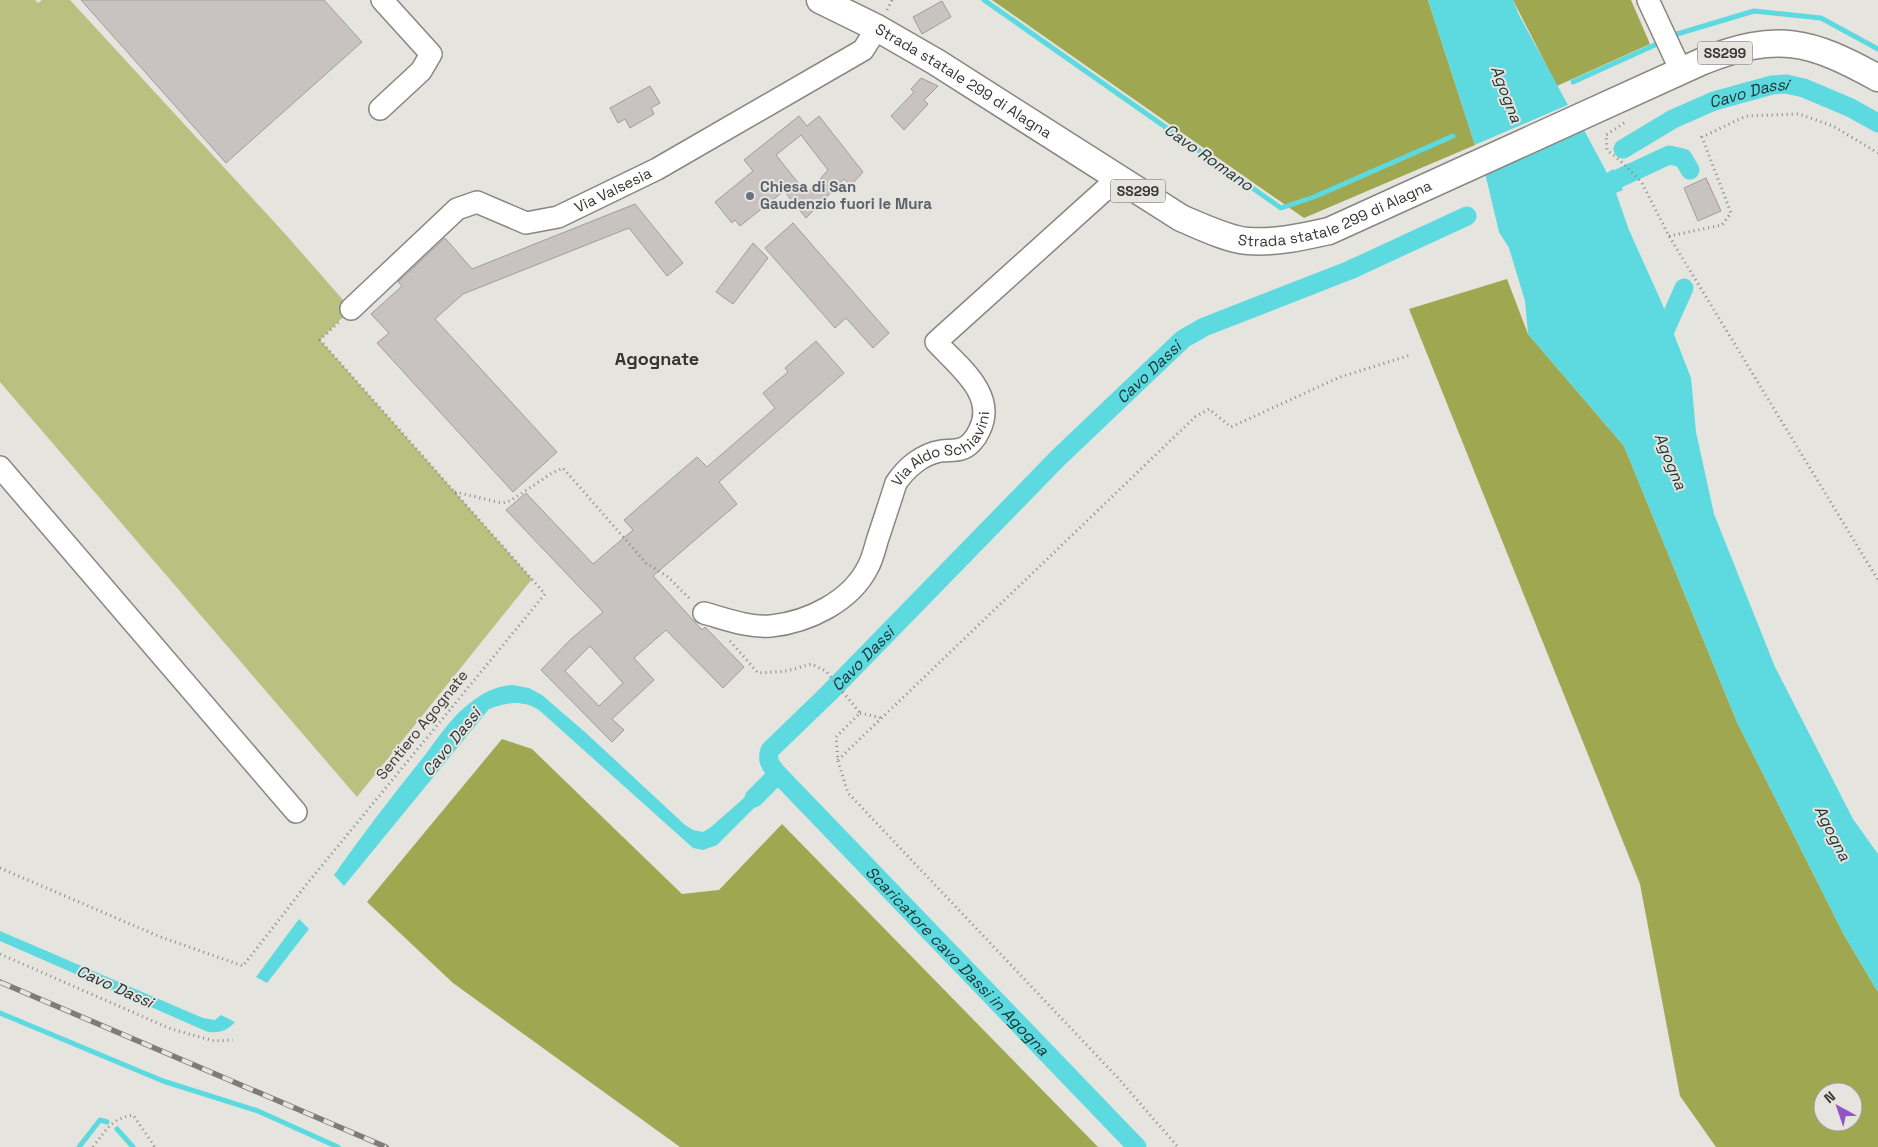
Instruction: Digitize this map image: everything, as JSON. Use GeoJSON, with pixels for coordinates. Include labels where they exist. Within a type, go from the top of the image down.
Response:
{"type":"FeatureCollection","features":[{"type":"Feature","properties":{"kind":"main road","name":"Strada statale 299 di Alagna"},"geometry":{"type":"LineString","coordinates":[[820,0],[877,28],[936,62],[1181,218],[1215,232],[1247,241],[1288,240],[1329,231],[1680,71],[1738,48],[1765,43],[1783,43],[1817,49],[1878,78]]}},
{"type":"Feature","properties":{"kind":"street"},"geometry":{"type":"LineString","coordinates":[[380,109],[421,71],[431,54],[382,0]]}},
{"type":"Feature","properties":{"kind":"street"},"geometry":{"type":"LineString","coordinates":[[1648,0],[1680,71]]}},
{"type":"Feature","properties":{"kind":"street","name":"Via Valsesia"},"geometry":{"type":"LineString","coordinates":[[351,309],[457,209],[477,202],[526,223],[558,217],[657,169],[863,50],[877,28]]}},
{"type":"Feature","properties":{"kind":"street","name":"Via Aldo Schiavini"},"geometry":{"type":"LineString","coordinates":[[704,613],[749,625],[771,626],[803,619],[821,612],[858,583],[869,566],[896,484],[903,473],[911,465],[925,457],[940,451],[962,449],[976,439],[984,421],[985,405],[976,385],[936,342],[1118,178]]}},
{"type":"Feature","properties":{"kind":"street"},"geometry":{"type":"LineString","coordinates":[[0,467],[296,812]]}},
{"type":"Feature","properties":{"kind":"path"},"geometry":{"type":"LineString","coordinates":[[1669,236],[1722,225],[1731,213],[1702,137],[1746,116],[1799,114],[1833,126],[1878,153]]}},
{"type":"Feature","properties":{"kind":"path"},"geometry":{"type":"LineString","coordinates":[[1628,120],[1606,135],[1607,150],[1642,183],[1669,236],[1878,580]]}},
{"type":"Feature","properties":{"kind":"path","name":"Sentiero Agognate"},"geometry":{"type":"LineString","coordinates":[[0,868],[158,936],[243,966],[306,884],[545,594],[320,340],[351,309]]}},
{"type":"Feature","properties":{"kind":"path"},"geometry":{"type":"LineString","coordinates":[[838,761],[1195,416],[1209,409],[1231,427],[1340,377],[1411,355]]}},
{"type":"Feature","properties":{"kind":"path"},"geometry":{"type":"LineString","coordinates":[[455,492],[502,503],[510,501],[552,473],[563,468],[646,563],[672,581]]}},
{"type":"Feature","properties":{"kind":"path"},"geometry":{"type":"LineString","coordinates":[[835,680],[846,692],[860,713],[882,718]]}},
{"type":"Feature","properties":{"kind":"path"},"geometry":{"type":"LineString","coordinates":[[860,713],[836,737],[838,761],[848,793],[1118,1078],[1178,1147]]}},
{"type":"Feature","properties":{"kind":"path"},"geometry":{"type":"LineString","coordinates":[[0,954],[171,1029],[214,1041],[233,1040]]}},
{"type":"Feature","properties":{"kind":"path"},"geometry":{"type":"LineString","coordinates":[[93,1147],[120,1118],[133,1115],[155,1147]]}},
{"type":"Feature","properties":{"kind":"green space"},"geometry":{"type":"Polygon","coordinates":[[[0,0],[35,0],[38,3],[42,0],[70,0],[287,236],[351,309],[320,340],[532,579],[357,797],[0,382],[0,0]]]}},
{"type":"Feature","properties":{"kind":"green space"},"geometry":{"type":"Polygon","coordinates":[[[992,0],[1428,0],[1475,145],[1304,218],[992,0]]]}},
{"type":"Feature","properties":{"kind":"green space"},"geometry":{"type":"Polygon","coordinates":[[[1513,0],[1631,0],[1650,44],[1557,86],[1513,0]]]}},
{"type":"Feature","properties":{"kind":"green space"},"geometry":{"type":"Polygon","coordinates":[[[1507,279],[1528,334],[1624,446],[1737,722],[1844,935],[1878,992],[1878,1147],[1716,1147],[1680,1096],[1640,884],[1409,309],[1507,279]]]}},
{"type":"Feature","properties":{"kind":"green space"},"geometry":{"type":"Polygon","coordinates":[[[502,739],[532,749],[682,894],[719,890],[782,824],[1098,1147],[680,1147],[453,983],[367,902],[502,739]]]}},
{"type":"Feature","properties":{"kind":"water","name":"Agogna"},"geometry":{"type":"Polygon","coordinates":[[[1428,0],[1513,0],[1519,15],[1568,105],[1475,145],[1428,0]]]}},
{"type":"Feature","properties":{"kind":"water","name":"Agogna"},"geometry":{"type":"Polygon","coordinates":[[[1583,128],[1607,173],[1613,169],[1623,190],[1616,193],[1629,230],[1661,301],[1691,378],[1696,432],[1714,514],[1775,667],[1853,819],[1878,854],[1878,992],[1844,935],[1737,722],[1624,446],[1528,334],[1525,301],[1509,248],[1499,232],[1485,173],[1583,128]]]}},
{"type":"Feature","properties":{"kind":"water"},"geometry":{"type":"Polygon","coordinates":[[[512,685],[529,688],[542,695],[685,825],[693,830],[703,832],[711,827],[769,776],[778,784],[717,845],[703,850],[693,848],[539,710],[521,703],[502,705],[489,709],[344,886],[334,875],[451,721],[463,708],[484,693],[495,688],[512,685]]]}},
{"type":"Feature","properties":{"kind":"water"},"geometry":{"type":"Polygon","coordinates":[[[299,919],[309,929],[267,983],[256,977],[299,919]]]}},
{"type":"Feature","properties":{"kind":"water"},"geometry":{"type":"Polygon","coordinates":[[[0,931],[203,1018],[215,1020],[221,1015],[235,1022],[223,1031],[208,1032],[0,941],[0,931]]]}},
{"type":"Feature","properties":{"kind":"pier"},"geometry":{"type":"Polygon","coordinates":[[[1568,105],[1570,107],[1476,147],[1475,145],[1568,105]]]}},
{"type":"Feature","properties":{"kind":"building"},"geometry":{"type":"Polygon","coordinates":[[[81,0],[324,0],[362,42],[226,163],[81,0]]]}},
{"type":"Feature","properties":{"kind":"building"},"geometry":{"type":"Polygon","coordinates":[[[942,1],[951,17],[922,34],[913,17],[942,1]]]}},
{"type":"Feature","properties":{"kind":"building"},"geometry":{"type":"Polygon","coordinates":[[[921,78],[938,86],[924,100],[928,104],[904,130],[891,116],[914,92],[911,89],[921,78]]]}},
{"type":"Feature","properties":{"kind":"building"},"geometry":{"type":"Polygon","coordinates":[[[650,86],[660,103],[651,108],[654,114],[630,128],[625,119],[618,123],[610,108],[650,86]]]}},
{"type":"Feature","properties":{"kind":"building"},"geometry":{"type":"Polygon","coordinates":[[[799,116],[807,126],[819,116],[863,172],[851,185],[844,179],[806,218],[784,191],[740,226],[735,220],[732,223],[715,202],[753,171],[744,160],[799,116]],[[801,135],[776,155],[807,194],[828,170],[801,135]]]}},
{"type":"Feature","properties":{"kind":"building"},"geometry":{"type":"Polygon","coordinates":[[[1706,178],[1721,211],[1698,221],[1684,188],[1706,178]]]}},
{"type":"Feature","properties":{"kind":"building"},"geometry":{"type":"Polygon","coordinates":[[[635,204],[683,263],[667,276],[629,228],[463,294],[435,319],[557,452],[513,492],[377,343],[389,333],[371,314],[402,286],[398,282],[445,238],[472,269],[635,204]]]}},
{"type":"Feature","properties":{"kind":"building"},"geometry":{"type":"Polygon","coordinates":[[[793,223],[889,333],[873,348],[846,318],[835,328],[765,248],[793,223]]]}},
{"type":"Feature","properties":{"kind":"building"},"geometry":{"type":"Polygon","coordinates":[[[753,243],[768,258],[733,304],[716,292],[753,243]]]}},
{"type":"Feature","properties":{"kind":"building"},"geometry":{"type":"Polygon","coordinates":[[[816,341],[844,373],[719,482],[737,504],[653,576],[702,630],[705,627],[744,667],[723,688],[666,630],[634,658],[654,680],[612,719],[624,730],[612,742],[541,670],[571,639],[603,612],[506,510],[526,493],[593,564],[633,530],[624,520],[697,457],[707,467],[775,408],[763,393],[788,372],[785,368],[816,341]],[[590,646],[565,671],[599,706],[623,683],[590,646]]]}},
{"type":"Feature","properties":{"kind":"waterway","name":"Cavo Romano"},"geometry":{"type":"LineString","coordinates":[[984,0],[1281,208],[1314,197],[1453,136]]}},
{"type":"Feature","properties":{"kind":"waterway","name":"Cavo Romano"},"geometry":{"type":"LineString","coordinates":[[1677,34],[1754,11],[1821,18],[1878,49]]}},
{"type":"Feature","properties":{"kind":"waterway","name":"Cavo Romano"},"geometry":{"type":"LineString","coordinates":[[1573,82],[1657,44]]}},
{"type":"Feature","properties":{"kind":"waterway","name":"Cavo Dassi"},"geometry":{"type":"LineString","coordinates":[[1623,149],[1673,119],[1714,101],[1772,85],[1786,84],[1804,88],[1851,108],[1878,123]]}},
{"type":"Feature","properties":{"kind":"waterway"},"geometry":{"type":"LineString","coordinates":[[1594,190],[1669,155],[1683,158],[1690,170]]}},
{"type":"Feature","properties":{"kind":"waterway","name":"Cavo Dassi"},"geometry":{"type":"LineString","coordinates":[[754,798],[778,774],[771,766],[769,760],[770,750],[828,694],[1058,458],[1183,339],[1204,327],[1350,270],[1467,216]]}},
{"type":"Feature","properties":{"kind":"waterway"},"geometry":{"type":"LineString","coordinates":[[1659,344],[1684,288]]}},
{"type":"Feature","properties":{"kind":"waterway","name":"Scaricatore cavo Dassi in Agogna"},"geometry":{"type":"LineString","coordinates":[[778,774],[1137,1147]]}},
{"type":"Feature","properties":{"kind":"waterway"},"geometry":{"type":"LineString","coordinates":[[0,1013],[163,1081],[258,1111],[338,1147]]}},
{"type":"Feature","properties":{"kind":"waterway"},"geometry":{"type":"LineString","coordinates":[[79,1147],[100,1120],[107,1122]]}},
{"type":"Feature","properties":{"kind":"waterway"},"geometry":{"type":"LineString","coordinates":[[117,1129],[133,1147]]}},
{"type":"Feature","properties":{"kind":"railway"},"geometry":{"type":"LineString","coordinates":[[0,982],[386,1147]]}},
{"type":"Feature","properties":{"kind":"place","name":"Chiesa di San Gaudenzio fuori le Mura"},"geometry":{"type":"Point","coordinates":[750,196]}},
{"type":"Feature","properties":{"kind":"district","name":"Agognate"},"geometry":{"type":"Point","coordinates":[657,359]}}]}
